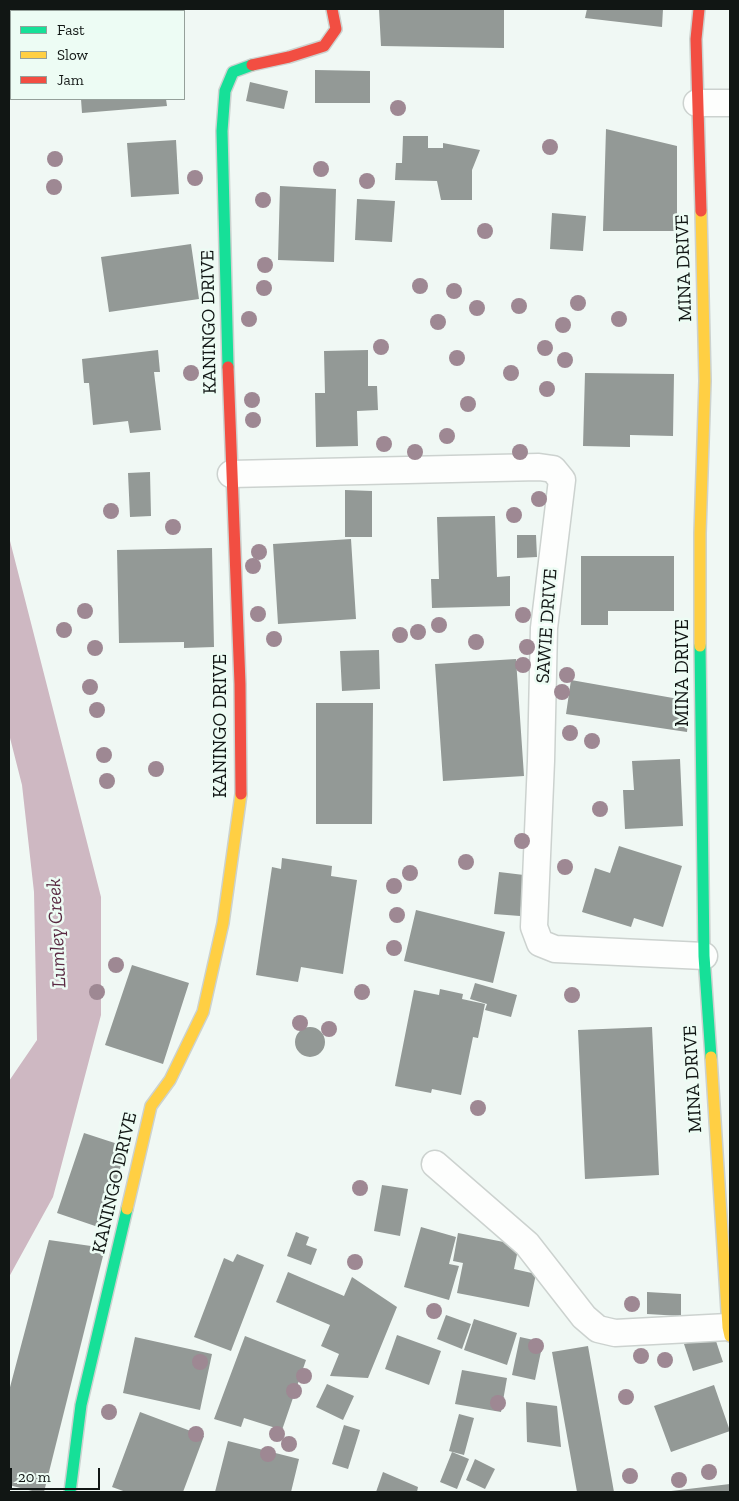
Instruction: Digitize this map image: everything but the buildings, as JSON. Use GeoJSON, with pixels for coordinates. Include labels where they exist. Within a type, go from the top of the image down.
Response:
{"type":"FeatureCollection","features":[{"type":"Feature","properties":{"kind":"street","name":"KANINGO DRIVE"},"geometry":{"type":"LineString","coordinates":[[70,1492],[81,1405],[151,1106],[170,1080],[202,1012],[223,923],[242,788],[222,131],[225,91],[233,72],[251,65],[289,57],[324,46],[336,29],[332,9]]}},
{"type":"Feature","properties":{"kind":"street","name":"MINA DRIVE"},"geometry":{"type":"LineString","coordinates":[[699,9],[696,38],[697,103],[705,381],[700,532],[704,956],[729,1331]]}},
{"type":"Feature","properties":{"kind":"street"},"geometry":{"type":"LineString","coordinates":[[697,103],[730,103]]}},
{"type":"Feature","properties":{"kind":"street","name":"SAWIE DRIVE"},"geometry":{"type":"LineString","coordinates":[[231,474],[539,467],[553,469],[562,480],[544,628],[534,927],[540,943],[555,950],[704,956]]}},
{"type":"Feature","properties":{"kind":"street"},"geometry":{"type":"LineString","coordinates":[[436,1164],[527,1244],[584,1317],[598,1328],[615,1332],[729,1331]]}},
{"type":"Feature","properties":{"kind":"water","name":"Lumley Creek"},"geometry":{"type":"Polygon","coordinates":[[[9,537],[101,897],[101,1015],[53,1197],[9,1277],[9,1081],[37,1040],[34,892],[22,785],[9,734],[9,537]]]}},
{"type":"Feature","properties":{"kind":"traffic: fast"},"geometry":{"type":"LineString","coordinates":[[228,367],[222,131],[225,91],[233,72],[252,65]]}},
{"type":"Feature","properties":{"kind":"traffic: fast"},"geometry":{"type":"LineString","coordinates":[[700,646],[704,956],[711,1057]]}},
{"type":"Feature","properties":{"kind":"traffic: fast"},"geometry":{"type":"LineString","coordinates":[[70,1492],[81,1405],[127,1209]]}},
{"type":"Feature","properties":{"kind":"traffic: slow"},"geometry":{"type":"LineString","coordinates":[[700,646],[700,533],[705,381],[701,211]]}},
{"type":"Feature","properties":{"kind":"traffic: slow"},"geometry":{"type":"LineString","coordinates":[[127,1209],[151,1106],[170,1080],[203,1012],[223,923],[241,794]]}},
{"type":"Feature","properties":{"kind":"traffic: slow"},"geometry":{"type":"LineString","coordinates":[[711,1057],[730,1336]]}},
{"type":"Feature","properties":{"kind":"traffic: jam"},"geometry":{"type":"LineString","coordinates":[[252,65],[289,57],[324,46],[336,29],[332,9]]}},
{"type":"Feature","properties":{"kind":"traffic: jam"},"geometry":{"type":"LineString","coordinates":[[699,9],[696,39],[701,211]]}},
{"type":"Feature","properties":{"kind":"traffic: jam"},"geometry":{"type":"LineString","coordinates":[[228,367],[240,684],[241,794]]}}]}
